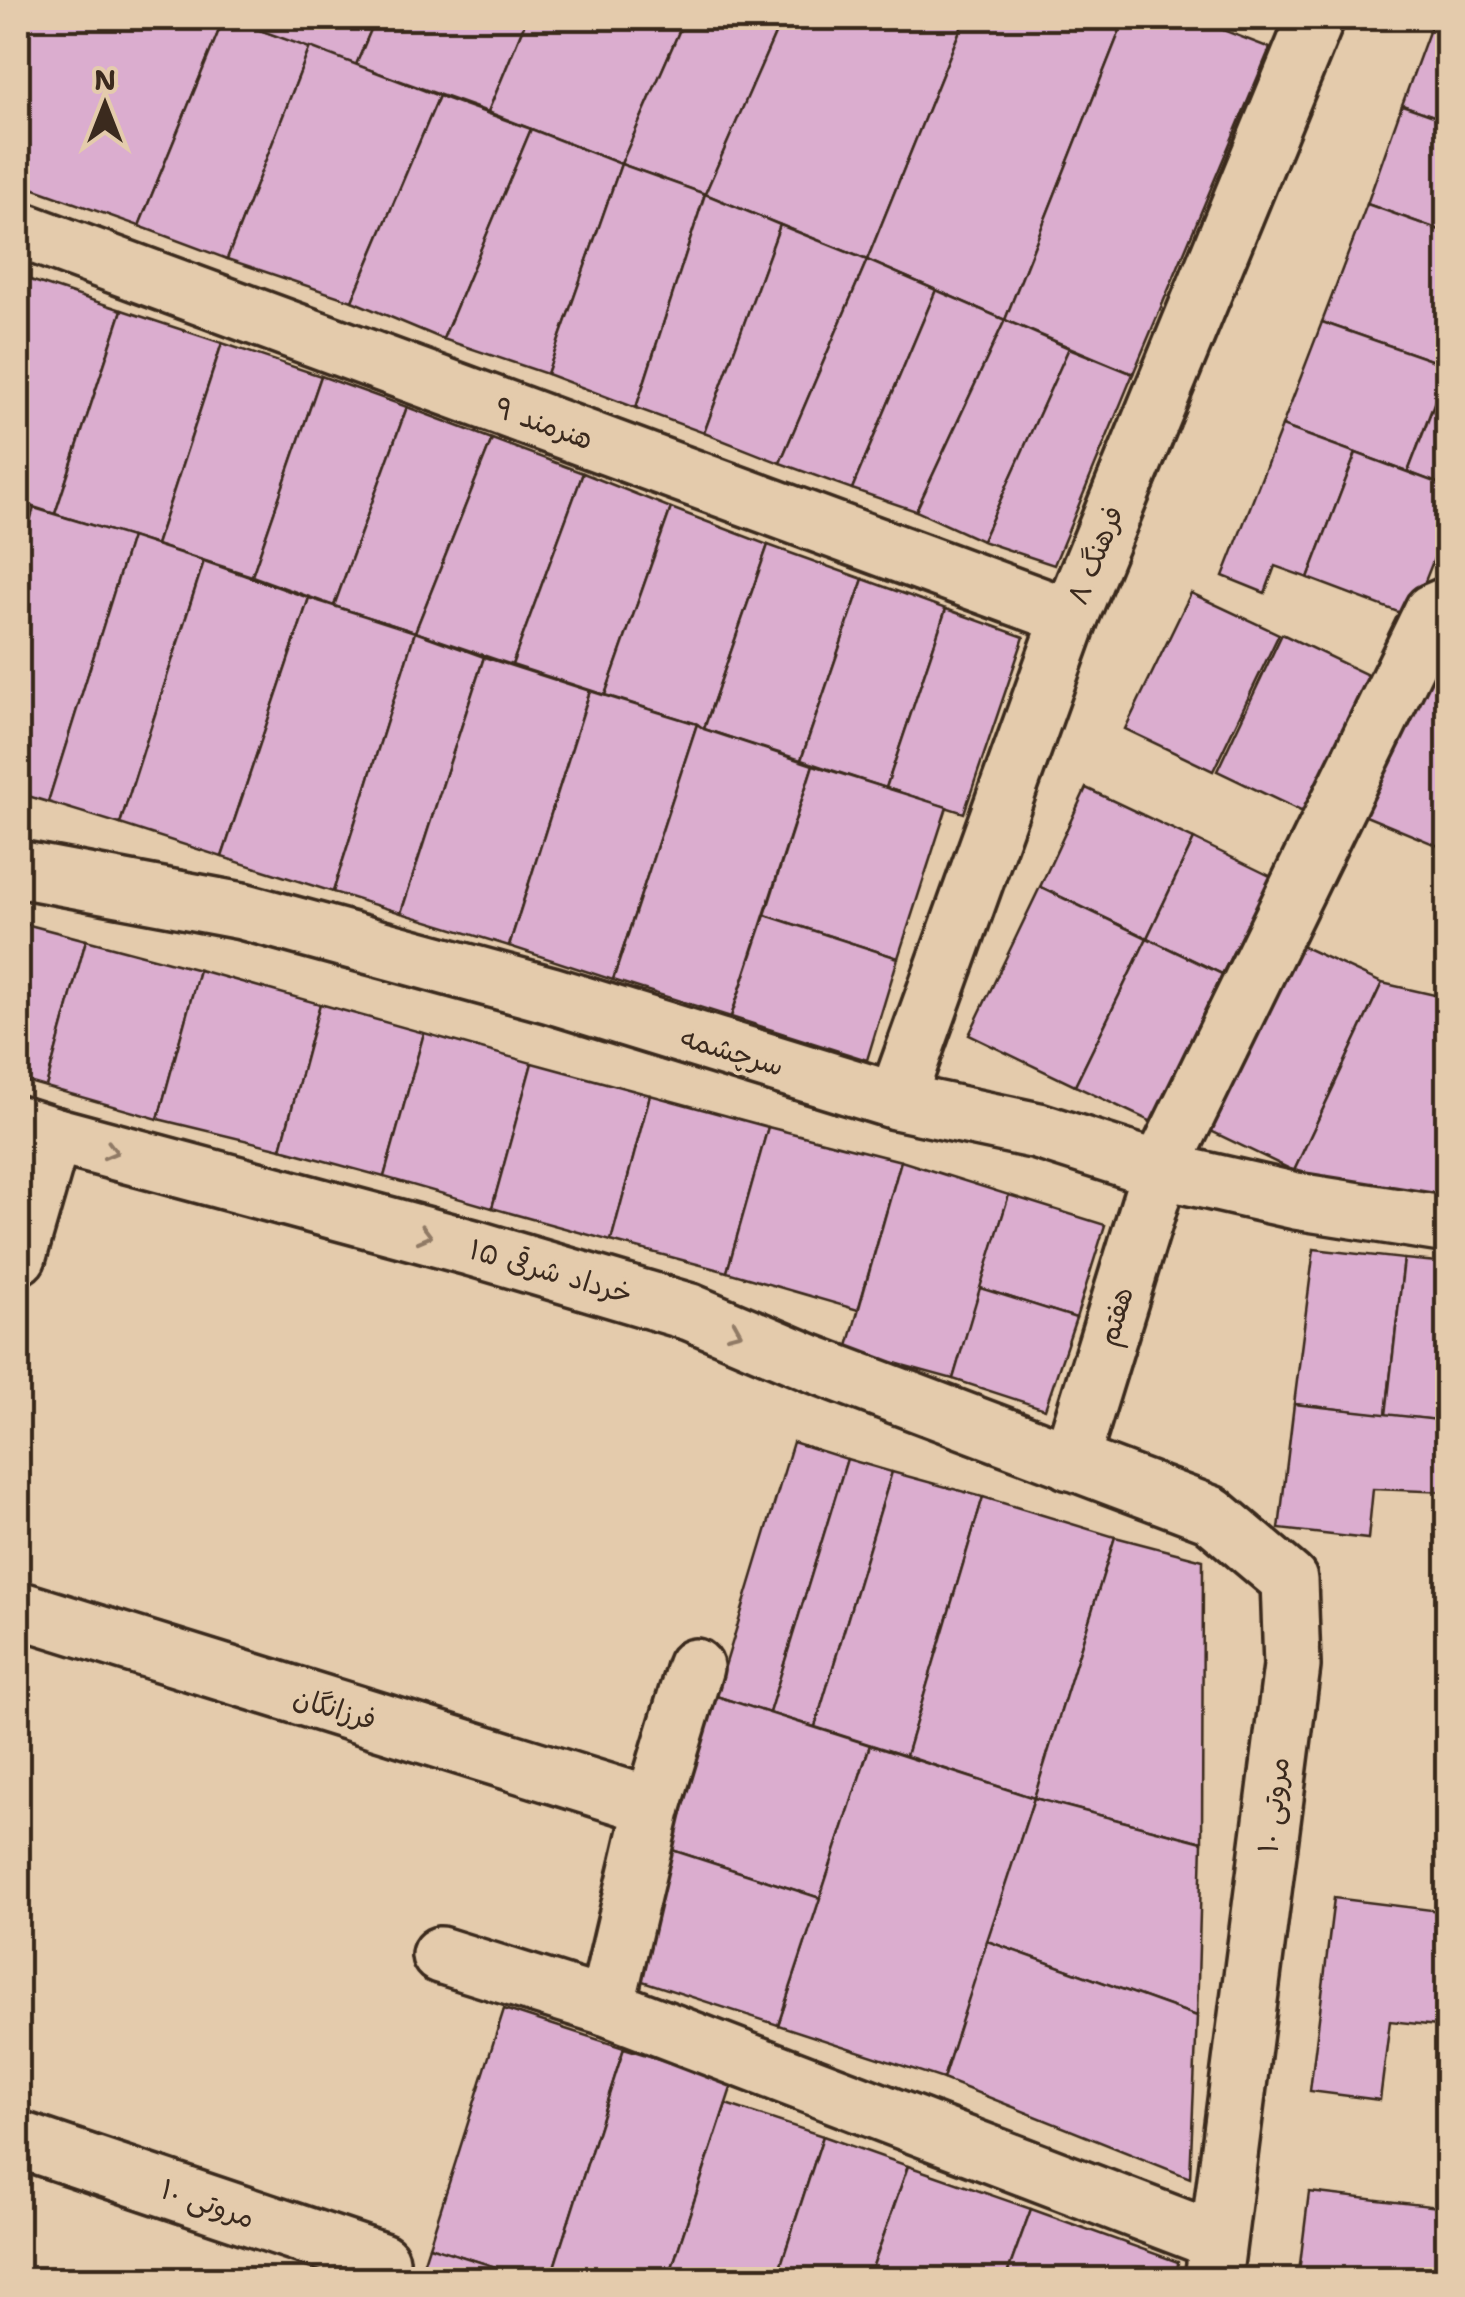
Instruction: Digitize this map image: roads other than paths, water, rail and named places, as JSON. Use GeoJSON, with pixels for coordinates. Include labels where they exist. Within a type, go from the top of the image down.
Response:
{"type":"FeatureCollection","features":[{"type":"Feature","properties":{"kind":"street","name":"فرهنگ ۸"},"geometry":{"type":"LineString","coordinates":[[896,1101],[1070,617],[1316,18]]}},
{"type":"Feature","properties":{"kind":"street","name":"هنرمند ۹"},"geometry":{"type":"LineString","coordinates":[[18,229],[1070,617]]}},
{"type":"Feature","properties":{"kind":"street","name":"هفتم"},"geometry":{"type":"LineString","coordinates":[[1070,1462],[1160,1170],[1432,612],[1448,605]]}},
{"type":"Feature","properties":{"kind":"street","name":"سرچشمه"},"geometry":{"type":"LineString","coordinates":[[18,870],[242,912],[550,995],[896,1101],[1038,1131],[1160,1170],[1296,1200],[1448,1225]]}},
{"type":"Feature","properties":{"kind":"street"},"geometry":{"type":"LineString","coordinates":[[18,1256],[35,1130]]}},
{"type":"Feature","properties":{"kind":"street","name":"۱۵ خرداد شرقی"},"geometry":{"type":"LineString","coordinates":[[35,1130],[474,1248],[690,1312],[1070,1462]]}},
{"type":"Feature","properties":{"kind":"street","name":"مروتی ۱۰"},"geometry":{"type":"LineString","coordinates":[[1070,1462],[1212,1514],[1289,1580],[1292,1666],[1215,2260]]}},
{"type":"Feature","properties":{"kind":"street","name":"فرزانگان"},"geometry":{"type":"LineString","coordinates":[[18,1609],[653,1806]]}},
{"type":"Feature","properties":{"kind":"street"},"geometry":{"type":"LineString","coordinates":[[606,2007],[653,1806],[695,1668]]}},
{"type":"Feature","properties":{"kind":"street"},"geometry":{"type":"LineString","coordinates":[[440,1956],[606,2007],[1215,2260]]}},
{"type":"Feature","properties":{"kind":"street","name":"مروتی ۱۰"},"geometry":{"type":"LineString","coordinates":[[18,2139],[381,2261],[375,2280]]}}]}
